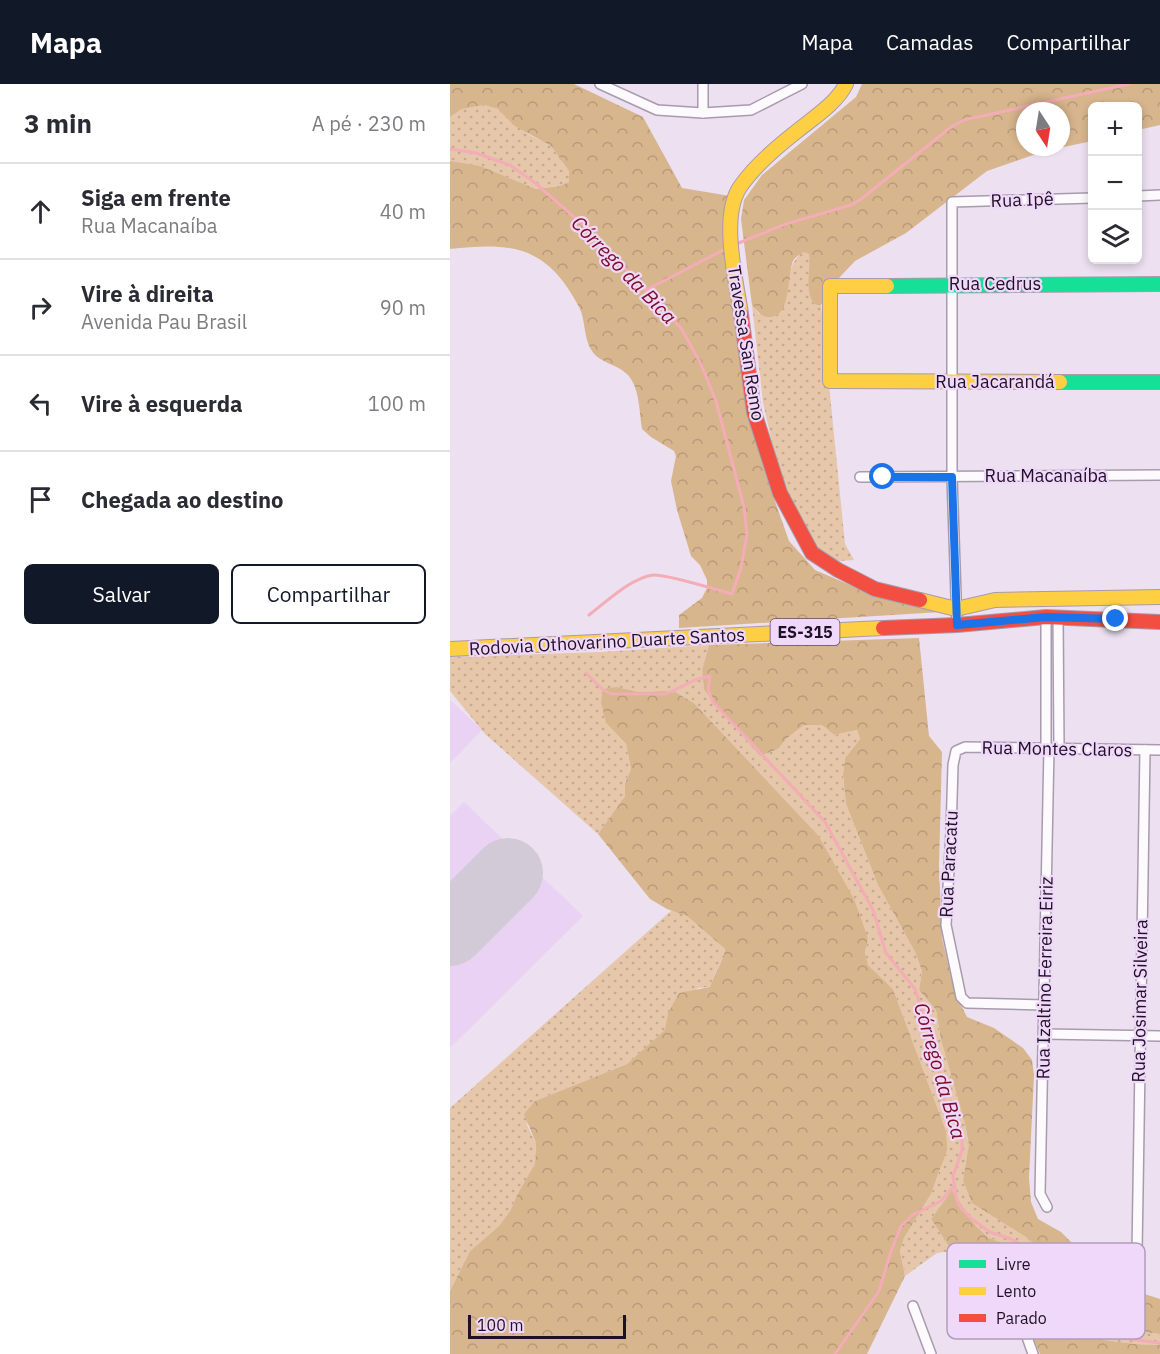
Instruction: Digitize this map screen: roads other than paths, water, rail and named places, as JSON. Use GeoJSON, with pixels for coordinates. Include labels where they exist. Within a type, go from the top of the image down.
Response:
{"type":"FeatureCollection","features":[{"type":"Feature","properties":{"kind":"street"},"geometry":{"type":"LineString","coordinates":[[600,84],[657,110],[703,113],[751,110],[784,89],[802,84]]}},
{"type":"Feature","properties":{"kind":"street"},"geometry":{"type":"LineString","coordinates":[[624,84],[624,95]]}},
{"type":"Feature","properties":{"kind":"street"},"geometry":{"type":"LineString","coordinates":[[703,84],[703,113]]}},
{"type":"Feature","properties":{"kind":"street","name":"Travessa San Remo"},"geometry":{"type":"LineString","coordinates":[[846,84],[822,111],[776,148],[740,187],[733,203],[730,235],[754,412],[780,493],[812,553],[837,570],[875,589],[956,609]]}},
{"type":"Feature","properties":{"kind":"street"},"geometry":{"type":"LineString","coordinates":[[1142,196],[1160,195]]}},
{"type":"Feature","properties":{"kind":"street","name":"Rua Ipê"},"geometry":{"type":"LineString","coordinates":[[951,285],[952,202],[1088,198]]}},
{"type":"Feature","properties":{"kind":"street","name":"Rua Cedrus"},"geometry":{"type":"LineString","coordinates":[[831,381],[830,286],[1160,284]]}},
{"type":"Feature","properties":{"kind":"street"},"geometry":{"type":"LineString","coordinates":[[951,285],[952,477],[957,625]]}},
{"type":"Feature","properties":{"kind":"street","name":"Rua Jacarandá"},"geometry":{"type":"LineString","coordinates":[[831,381],[1160,382]]}},
{"type":"Feature","properties":{"kind":"street","name":"Rua Macanaíba"},"geometry":{"type":"LineString","coordinates":[[860,477],[1160,475]]}},
{"type":"Feature","properties":{"kind":"street"},"geometry":{"type":"LineString","coordinates":[[956,609],[995,600],[1160,597]]}},
{"type":"Feature","properties":{"kind":"street","name":"Rodovia Othovarino Duarte Santos"},"geometry":{"type":"LineString","coordinates":[[450,649],[957,625],[1052,617],[1160,622]]}},
{"type":"Feature","properties":{"kind":"street","name":"Rua Izaltino Ferreira Eiriz"},"geometry":{"type":"LineString","coordinates":[[1047,1207],[1040,1194],[1052,617]]}},
{"type":"Feature","properties":{"kind":"street","name":"Rua Montes Claros"},"geometry":{"type":"LineString","coordinates":[[956,751],[965,747],[1160,750]]}},
{"type":"Feature","properties":{"kind":"street","name":"Rua Josimar Silveira"},"geometry":{"type":"LineString","coordinates":[[1137,1243],[1145,750]]}},
{"type":"Feature","properties":{"kind":"street","name":"Rua Paracatu"},"geometry":{"type":"LineString","coordinates":[[956,751],[953,765],[946,925],[962,997],[967,1003],[1044,1005]]}},
{"type":"Feature","properties":{"kind":"street"},"geometry":{"type":"LineString","coordinates":[[1044,1034],[1160,1036]]}},
{"type":"Feature","properties":{"kind":"street"},"geometry":{"type":"LineString","coordinates":[[913,1306],[930,1354]]}},
{"type":"Feature","properties":{"kind":"street"},"geometry":{"type":"LineString","coordinates":[[1028,1339],[1033,1354]]}},
{"type":"Feature","properties":{"kind":"waterway"},"geometry":{"type":"LineString","coordinates":[[736,244],[786,224],[851,205],[951,127],[964,120],[1129,84]]}},
{"type":"Feature","properties":{"kind":"waterway","name":"Córrego da Bica"},"geometry":{"type":"LineString","coordinates":[[450,149],[476,153],[510,165],[534,182],[589,230],[681,328],[700,362],[716,401],[744,507],[747,534],[741,568],[732,594],[653,575],[636,581],[589,615]]}},
{"type":"Feature","properties":{"kind":"waterway"},"geometry":{"type":"LineString","coordinates":[[646,290],[727,248]]}},
{"type":"Feature","properties":{"kind":"waterway","name":"Córrego da Bica"},"geometry":{"type":"LineString","coordinates":[[586,673],[603,690],[612,694],[666,694],[695,680],[710,676],[708,690],[713,702],[825,822],[873,910],[886,953],[915,989],[935,1048],[944,1100],[958,1121],[962,1132],[962,1150],[953,1176],[957,1201],[973,1220],[990,1232],[1018,1243]]}},
{"type":"Feature","properties":{"kind":"waterway"},"geometry":{"type":"LineString","coordinates":[[835,1354],[879,1291],[901,1226],[914,1214],[941,1201],[954,1186]]}},
{"type":"Feature","properties":{"kind":"waterway","name":"Córrego da Bica"},"geometry":{"type":"LineString","coordinates":[[1130,1339],[1160,1343]]}}]}
